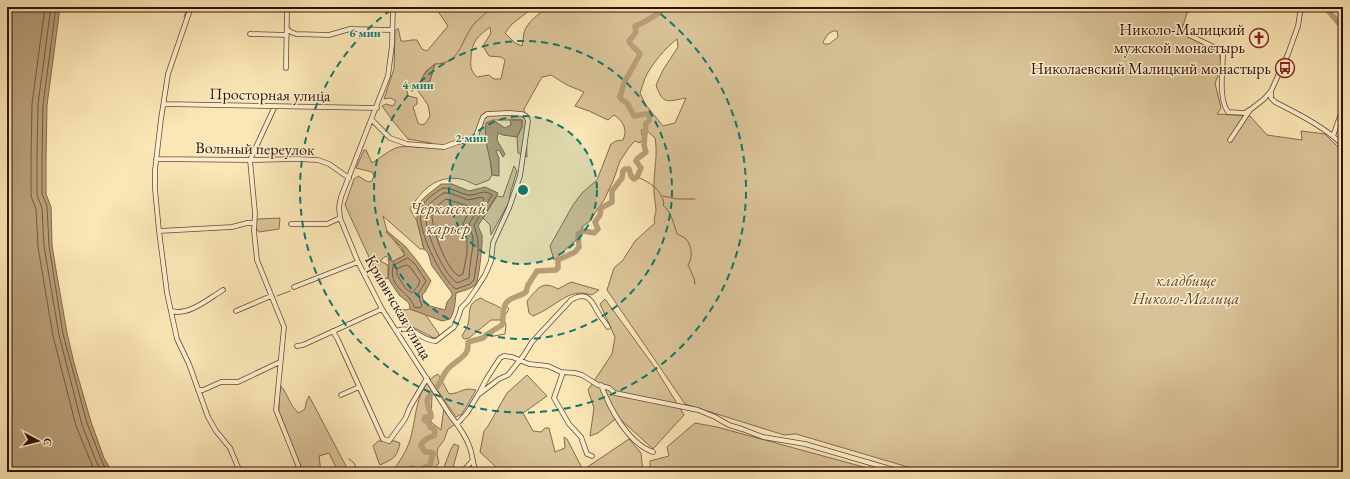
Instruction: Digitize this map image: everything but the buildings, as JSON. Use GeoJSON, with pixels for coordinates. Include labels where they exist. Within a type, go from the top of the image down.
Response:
{"type":"FeatureCollection","features":[{"type":"Feature","properties":{"kind":"street"},"geometry":{"type":"LineString","coordinates":[[191,7],[168,74],[156,159],[155,189],[159,230],[163,266],[177,339],[189,364],[208,417],[216,431],[230,448],[240,472]]}},
{"type":"Feature","properties":{"kind":"street"},"geometry":{"type":"LineString","coordinates":[[286,68],[287,7]]}},
{"type":"Feature","properties":{"kind":"street","name":"Кривичская улица"},"geometry":{"type":"LineString","coordinates":[[393,7],[390,70],[377,108],[340,200],[340,218],[358,262],[382,309],[457,424],[470,447],[474,468],[477,472]]}},
{"type":"Feature","properties":{"kind":"street"},"geometry":{"type":"LineString","coordinates":[[1183,32],[1220,50],[1223,54],[1223,106],[1228,112],[1245,113],[1264,99],[1271,91],[1288,54],[1298,26],[1301,7]]}},
{"type":"Feature","properties":{"kind":"street"},"geometry":{"type":"LineString","coordinates":[[287,29],[296,34],[329,35],[350,29],[392,30]]}},
{"type":"Feature","properties":{"kind":"street"},"geometry":{"type":"LineString","coordinates":[[250,34],[287,35]]}},
{"type":"Feature","properties":{"kind":"street"},"geometry":{"type":"LineString","coordinates":[[1271,91],[1271,98],[1275,102]]}},
{"type":"Feature","properties":{"kind":"street"},"geometry":{"type":"LineString","coordinates":[[1264,99],[1275,102],[1314,122],[1343,145]]}},
{"type":"Feature","properties":{"kind":"street","name":"Просторная улица"},"geometry":{"type":"LineString","coordinates":[[164,104],[377,108]]}},
{"type":"Feature","properties":{"kind":"street"},"geometry":{"type":"LineString","coordinates":[[275,106],[250,160],[255,213],[254,223],[257,260],[284,327],[276,410],[299,472]]}},
{"type":"Feature","properties":{"kind":"street"},"geometry":{"type":"LineString","coordinates":[[1230,140],[1252,108]]}},
{"type":"Feature","properties":{"kind":"street"},"geometry":{"type":"LineString","coordinates":[[1333,136],[1343,108]]}},
{"type":"Feature","properties":{"kind":"street"},"geometry":{"type":"LineString","coordinates":[[372,120],[390,138],[407,144],[444,147],[472,139],[476,136],[483,117],[487,114],[522,114],[526,116],[528,121],[520,176],[509,208],[494,243],[491,261],[485,275],[467,302],[461,308],[454,327],[436,341],[428,340],[407,329],[402,328],[396,331]]}},
{"type":"Feature","properties":{"kind":"street","name":"Вольный переулок"},"geometry":{"type":"LineString","coordinates":[[156,159],[296,159],[323,161],[348,178]]}},
{"type":"Feature","properties":{"kind":"street"},"geometry":{"type":"LineString","coordinates":[[291,224],[327,224],[340,218]]}},
{"type":"Feature","properties":{"kind":"street"},"geometry":{"type":"LineString","coordinates":[[159,230],[232,227],[247,223],[254,223]]}},
{"type":"Feature","properties":{"kind":"street"},"geometry":{"type":"LineString","coordinates":[[294,287],[358,262]]}},
{"type":"Feature","properties":{"kind":"street"},"geometry":{"type":"LineString","coordinates":[[171,311],[176,313],[186,312],[223,290]]}},
{"type":"Feature","properties":{"kind":"street"},"geometry":{"type":"LineString","coordinates":[[236,311],[271,296]]}},
{"type":"Feature","properties":{"kind":"street"},"geometry":{"type":"LineString","coordinates":[[478,395],[499,379],[508,375],[532,342],[571,300],[576,297],[588,297],[595,304],[596,309],[608,328]]}},
{"type":"Feature","properties":{"kind":"street"},"geometry":{"type":"LineString","coordinates":[[297,346],[303,345],[382,309]]}},
{"type":"Feature","properties":{"kind":"street"},"geometry":{"type":"LineString","coordinates":[[333,331],[383,439],[389,441],[405,419],[410,407],[427,378]]}},
{"type":"Feature","properties":{"kind":"street"},"geometry":{"type":"LineString","coordinates":[[457,424],[467,413],[486,378],[500,358],[508,356],[529,364],[548,366],[561,372],[582,375],[598,385],[609,388],[615,393],[698,410],[729,425],[763,437],[805,444],[901,472]]}},
{"type":"Feature","properties":{"kind":"street"},"geometry":{"type":"LineString","coordinates":[[198,390],[203,390],[224,381],[235,383],[238,382],[280,362]]}},
{"type":"Feature","properties":{"kind":"street"},"geometry":{"type":"LineString","coordinates":[[561,372],[562,375],[554,398],[569,424],[581,437],[587,454],[592,456]]}},
{"type":"Feature","properties":{"kind":"street"},"geometry":{"type":"LineString","coordinates":[[601,385],[608,403],[634,440],[646,449],[653,452]]}},
{"type":"Feature","properties":{"kind":"street"},"geometry":{"type":"LineString","coordinates":[[341,395],[359,387]]}},
{"type":"Feature","properties":{"kind":"street"},"geometry":{"type":"LineString","coordinates":[[462,472],[473,460]]}},
{"type":"Feature","properties":{"kind":"green space","name":"кладбище Николо-Малица"},"geometry":{"type":"Polygon","coordinates":[[[435,7],[534,7],[512,24],[505,33],[515,43],[522,46],[524,33],[528,25],[547,7],[1189,7],[1181,32],[1220,54],[1221,69],[1215,83],[1221,108],[1217,114],[1250,116],[1267,135],[1302,140],[1301,131],[1325,134],[1343,152],[1343,472],[925,472],[796,434],[784,435],[685,404],[607,290],[614,268],[623,260],[635,241],[655,223],[655,138],[645,129],[641,130],[643,139],[640,143],[635,141],[620,161],[604,200],[590,221],[583,226],[575,241],[554,260],[550,246],[573,205],[582,193],[597,180],[611,144],[616,141],[623,140],[625,129],[620,120],[614,115],[608,120],[575,106],[584,92],[567,85],[551,75],[542,77],[524,109],[527,157],[518,153],[517,137],[522,127],[522,120],[493,120],[486,123],[492,175],[489,180],[476,185],[461,179],[445,179],[437,181],[420,195],[410,209],[417,221],[424,249],[420,249],[383,216],[387,231],[405,255],[392,262],[386,256],[380,261],[388,265],[388,278],[383,280],[375,270],[345,205],[354,179],[358,176],[368,182],[372,181],[374,176],[372,172],[356,168],[364,150],[366,150],[372,163],[388,152],[399,147],[430,148],[431,143],[408,139],[382,106],[386,104],[393,106],[396,101],[390,98],[384,99],[394,69],[395,31],[398,28],[401,41],[417,40],[422,49],[427,51],[448,26],[435,7]],[[490,27],[474,43],[472,52],[471,69],[473,73],[477,77],[489,75],[494,79],[501,79],[505,60],[501,57],[489,56],[483,46],[491,33],[490,27]],[[833,31],[828,34],[823,42],[824,44],[829,44],[838,37],[837,31],[833,31]],[[677,39],[668,47],[648,73],[640,93],[645,104],[663,126],[675,123],[686,98],[670,101],[664,99],[656,85],[663,70],[678,47],[677,39]],[[434,65],[426,71],[421,80],[425,84],[430,81],[434,65]],[[414,85],[409,87],[407,91],[408,96],[417,98],[417,104],[413,107],[418,123],[421,125],[425,124],[430,116],[428,105],[414,85]]]}},
{"type":"Feature","properties":{"kind":"green space"},"geometry":{"type":"Polygon","coordinates":[[[514,166],[517,171],[509,202],[491,235],[490,225],[483,218],[497,196],[503,197],[514,166]]]}},
{"type":"Feature","properties":{"kind":"green space"},"geometry":{"type":"Polygon","coordinates":[[[280,218],[279,229],[259,232],[255,226],[255,221],[258,219],[280,218]]]}},
{"type":"Feature","properties":{"kind":"green space"},"geometry":{"type":"Polygon","coordinates":[[[571,282],[599,290],[592,295],[580,293],[571,295],[533,316],[529,313],[527,301],[537,289],[544,285],[548,285],[558,289],[571,282]]]}},
{"type":"Feature","properties":{"kind":"green space"},"geometry":{"type":"Polygon","coordinates":[[[481,298],[503,310],[501,320],[491,320],[469,338],[464,339],[462,336],[468,324],[471,306],[476,300],[481,298]]]}},
{"type":"Feature","properties":{"kind":"green space"},"geometry":{"type":"Polygon","coordinates":[[[605,299],[656,369],[684,415],[653,449],[618,417],[598,433],[590,436],[594,408],[588,390],[612,354],[615,337],[600,304],[605,299]]]}},
{"type":"Feature","properties":{"kind":"green space"},"geometry":{"type":"Polygon","coordinates":[[[390,305],[425,314],[439,334],[438,337],[434,338],[399,320],[390,305]]]}},
{"type":"Feature","properties":{"kind":"green space"},"geometry":{"type":"Polygon","coordinates":[[[438,374],[449,394],[468,389],[476,390],[462,414],[456,417],[438,391],[432,394],[431,422],[441,430],[444,408],[456,424],[448,429],[444,440],[438,448],[437,455],[439,463],[431,472],[392,472],[404,454],[409,443],[420,395],[430,380],[438,374]]]}},
{"type":"Feature","properties":{"kind":"green space"},"geometry":{"type":"Polygon","coordinates":[[[527,375],[547,396],[523,413],[533,431],[541,432],[545,428],[549,428],[555,452],[565,448],[564,437],[567,439],[583,470],[629,439],[641,453],[643,472],[499,472],[496,467],[480,452],[484,431],[507,393],[527,375]]]}},
{"type":"Feature","properties":{"kind":"green space"},"geometry":{"type":"Polygon","coordinates":[[[281,386],[293,407],[299,413],[305,409],[309,396],[347,468],[341,472],[338,472],[329,453],[319,456],[321,472],[303,472],[279,412],[281,386]]]}},
{"type":"Feature","properties":{"kind":"green space"},"geometry":{"type":"Polygon","coordinates":[[[695,423],[717,427],[882,472],[650,472],[650,461],[669,456],[667,447],[695,423]]]}},
{"type":"Feature","properties":{"kind":"green space"},"geometry":{"type":"Polygon","coordinates":[[[378,441],[395,441],[400,443],[396,455],[389,461],[380,465],[373,446],[378,441]]]}},
{"type":"Feature","properties":{"kind":"green space"},"geometry":{"type":"Polygon","coordinates":[[[454,444],[459,446],[452,471],[454,472],[442,472],[451,449],[454,444]]]}},
{"type":"Feature","properties":{"kind":"water"},"geometry":{"type":"Polygon","coordinates":[[[7,7],[60,7],[47,105],[46,194],[51,207],[52,245],[67,333],[74,363],[91,422],[104,458],[112,472],[7,472],[7,7]]]}},
{"type":"Feature","properties":{"kind":"water"},"geometry":{"type":"Polygon","coordinates":[[[435,64],[430,81],[425,83],[423,88],[420,86],[423,76],[435,64]]]}},
{"type":"Feature","properties":{"kind":"water"},"geometry":{"type":"Polygon","coordinates":[[[493,120],[505,128],[511,125],[510,120],[522,120],[522,127],[517,137],[498,133],[497,140],[505,154],[503,157],[499,150],[496,151],[499,158],[499,176],[492,175],[486,143],[486,123],[493,120]]]}},
{"type":"Feature","properties":{"kind":"water","name":"Черкасский карьер"},"geometry":{"type":"Polygon","coordinates":[[[441,184],[452,184],[469,191],[485,187],[498,193],[478,226],[482,238],[476,284],[469,289],[456,293],[452,316],[450,319],[442,321],[410,309],[409,303],[399,295],[388,278],[388,259],[392,260],[392,262],[405,255],[401,247],[386,232],[387,231],[405,246],[431,281],[422,295],[424,303],[445,310],[452,293],[432,266],[428,253],[424,249],[417,221],[417,205],[441,184]]]}},
{"type":"Feature","properties":{"kind":"waterway"},"geometry":{"type":"LineString","coordinates":[[184,17],[188,7]]}},
{"type":"Feature","properties":{"kind":"waterway"},"geometry":{"type":"LineString","coordinates":[[435,64],[444,63],[455,56],[474,24],[493,7]]}},
{"type":"Feature","properties":{"kind":"waterway"},"geometry":{"type":"LineString","coordinates":[[408,472],[409,469],[412,468],[418,471],[430,465],[433,453],[425,452],[421,446],[423,442],[434,436],[435,432],[434,429],[430,427],[428,422],[424,420],[425,417],[431,417],[427,399],[439,384],[447,370],[466,353],[468,349],[468,342],[483,338],[502,325],[505,304],[526,292],[528,285],[537,271],[556,270],[558,268],[558,260],[575,252],[579,247],[578,234],[584,231],[594,233],[598,229],[595,222],[600,215],[601,208],[612,202],[612,191],[622,178],[623,171],[625,169],[629,169],[631,176],[634,179],[637,177],[641,168],[636,161],[646,152],[644,145],[646,123],[649,121],[650,116],[646,114],[634,116],[627,103],[620,97],[624,83],[640,54],[629,41],[636,32],[635,26],[652,18],[665,7]]}},
{"type":"Feature","properties":{"kind":"waterway"},"geometry":{"type":"LineString","coordinates":[[1325,7],[1343,28]]}},
{"type":"Feature","properties":{"kind":"waterway"},"geometry":{"type":"LineString","coordinates":[[637,177],[655,187],[663,199],[663,205],[672,218],[677,234],[685,238],[688,242],[691,248],[690,262],[688,265],[695,284]]}},
{"type":"Feature","properties":{"kind":"waterway"},"geometry":{"type":"LineString","coordinates":[[663,196],[677,199],[695,199]]}},
{"type":"Feature","properties":{"kind":"waterway"},"geometry":{"type":"LineString","coordinates":[[277,296],[290,291]]}},
{"type":"Feature","properties":{"kind":"waterway"},"geometry":{"type":"LineString","coordinates":[[504,317],[509,309],[505,305]]}},
{"type":"Feature","properties":{"kind":"waterway"},"geometry":{"type":"LineString","coordinates":[[486,335],[494,336],[505,334],[506,325],[504,320]]}},
{"type":"Feature","properties":{"kind":"waterway"},"geometry":{"type":"LineString","coordinates":[[349,459],[354,463],[358,472]]}},
{"type":"Feature","properties":{"kind":"place","name":"Николо-Малицкий мужской монастырь"},"geometry":{"type":"Point","coordinates":[1259,38]}},
{"type":"Feature","properties":{"kind":"place","name":"Николаевский Малицкий монастырь"},"geometry":{"type":"Point","coordinates":[1285,68]}}]}
